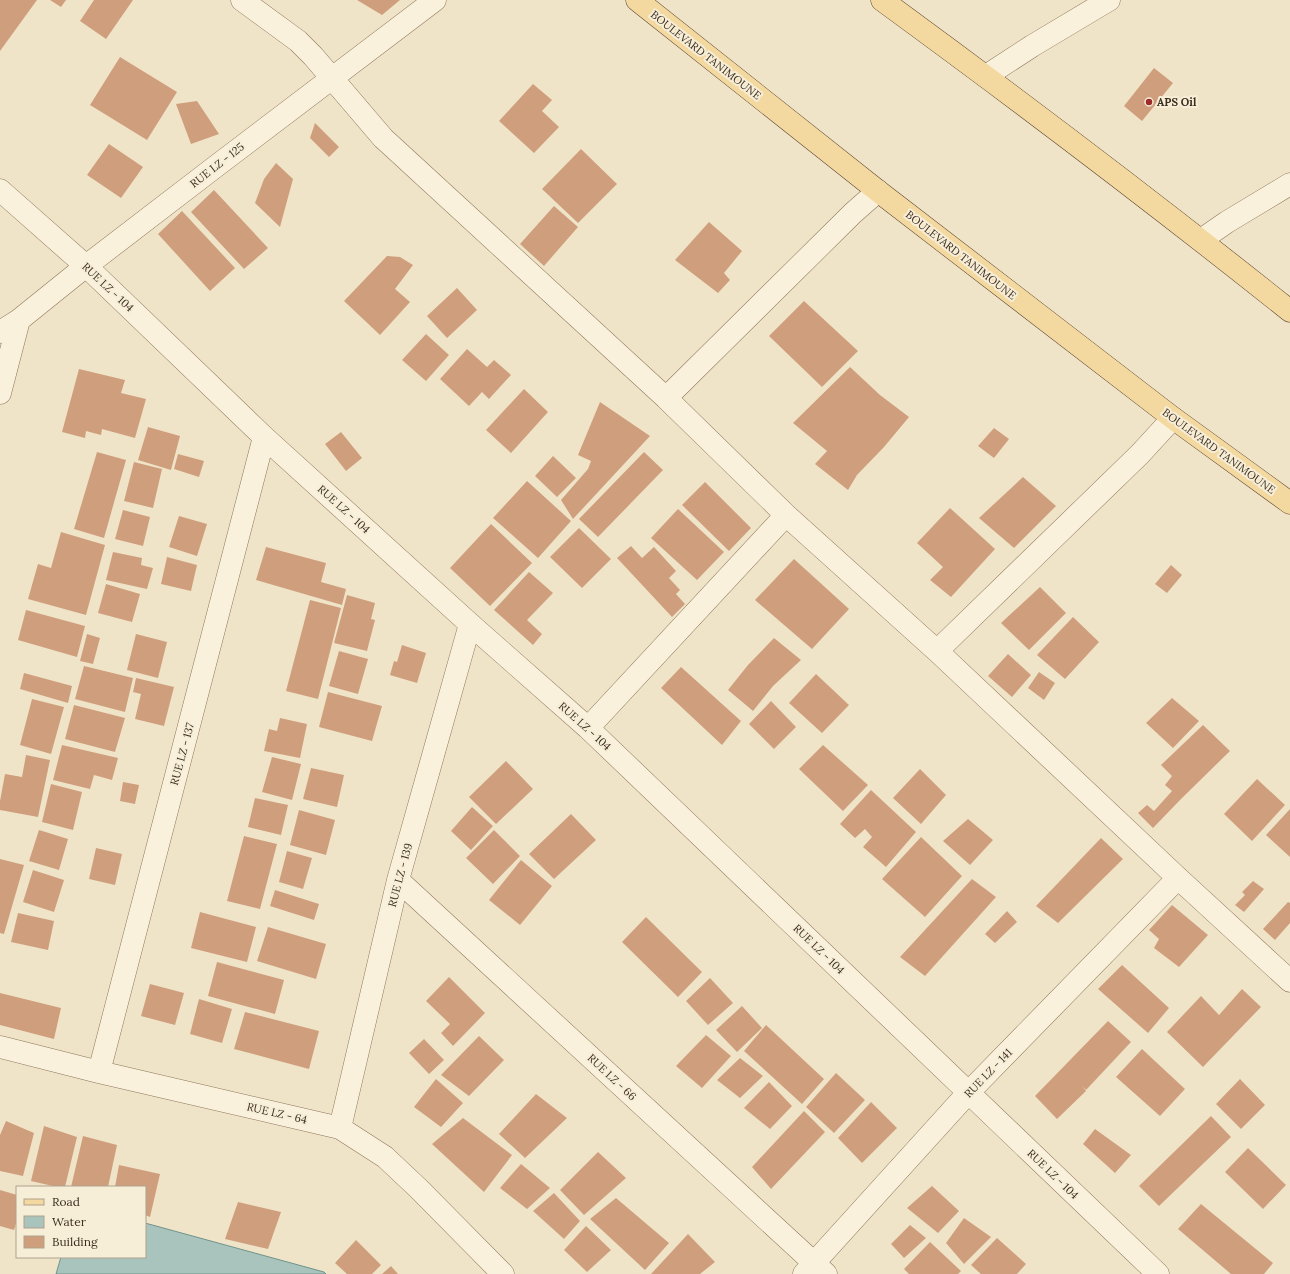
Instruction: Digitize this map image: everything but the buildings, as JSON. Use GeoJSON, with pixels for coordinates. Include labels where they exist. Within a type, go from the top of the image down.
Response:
{"type":"FeatureCollection","features":[{"type":"Feature","properties":{"kind":"main road","name":"BOULEVARD TANIMOUNE"},"geometry":{"type":"LineString","coordinates":[[637,0],[878,191],[1173,418],[1290,503]]}},
{"type":"Feature","properties":{"kind":"main road"},"geometry":{"type":"LineString","coordinates":[[882,0],[986,76],[1201,240],[1290,311]]}},
{"type":"Feature","properties":{"kind":"street"},"geometry":{"type":"LineString","coordinates":[[242,0],[298,41],[332,77],[383,138],[666,398],[786,515],[937,652],[1290,981]]}},
{"type":"Feature","properties":{"kind":"street","name":"RUE LZ - 125"},"geometry":{"type":"LineString","coordinates":[[0,332],[19,320],[86,266],[435,0]]}},
{"type":"Feature","properties":{"kind":"street"},"geometry":{"type":"LineString","coordinates":[[986,76],[1032,46],[1109,0]]}},
{"type":"Feature","properties":{"kind":"street"},"geometry":{"type":"LineString","coordinates":[[1201,240],[1227,222],[1290,184]]}},
{"type":"Feature","properties":{"kind":"street","name":"RUE LZ - 104"},"geometry":{"type":"LineString","coordinates":[[0,190],[86,266],[264,437],[470,624],[588,728],[1158,1274]]}},
{"type":"Feature","properties":{"kind":"street"},"geometry":{"type":"LineString","coordinates":[[666,398],[878,191]]}},
{"type":"Feature","properties":{"kind":"street"},"geometry":{"type":"LineString","coordinates":[[0,393],[19,320]]}},
{"type":"Feature","properties":{"kind":"street"},"geometry":{"type":"LineString","coordinates":[[937,652],[1140,454],[1173,418]]}},
{"type":"Feature","properties":{"kind":"street","name":"RUE LZ - 137"},"geometry":{"type":"LineString","coordinates":[[99,1072],[264,437]]}},
{"type":"Feature","properties":{"kind":"street"},"geometry":{"type":"LineString","coordinates":[[588,728],[786,515]]}},
{"type":"Feature","properties":{"kind":"street","name":"RUE LZ - 139"},"geometry":{"type":"LineString","coordinates":[[340,1128],[398,880],[470,624]]}},
{"type":"Feature","properties":{"kind":"street","name":"RUE LZ - 141"},"geometry":{"type":"LineString","coordinates":[[814,1270],[968,1093],[1178,878]]}},
{"type":"Feature","properties":{"kind":"street","name":"RUE LZ - 66"},"geometry":{"type":"LineString","coordinates":[[398,880],[814,1270]]}},
{"type":"Feature","properties":{"kind":"street","name":"RUE LZ - 64"},"geometry":{"type":"LineString","coordinates":[[0,1047],[99,1072],[340,1128],[385,1157],[419,1189],[503,1274]]}},
{"type":"Feature","properties":{"kind":"water"},"geometry":{"type":"Polygon","coordinates":[[[146,1223],[324,1272],[326,1274],[56,1274],[61,1258],[146,1258],[146,1223]]]}},
{"type":"Feature","properties":{"kind":"place","name":"APS Oil"},"geometry":{"type":"Point","coordinates":[1149,102]}}]}
